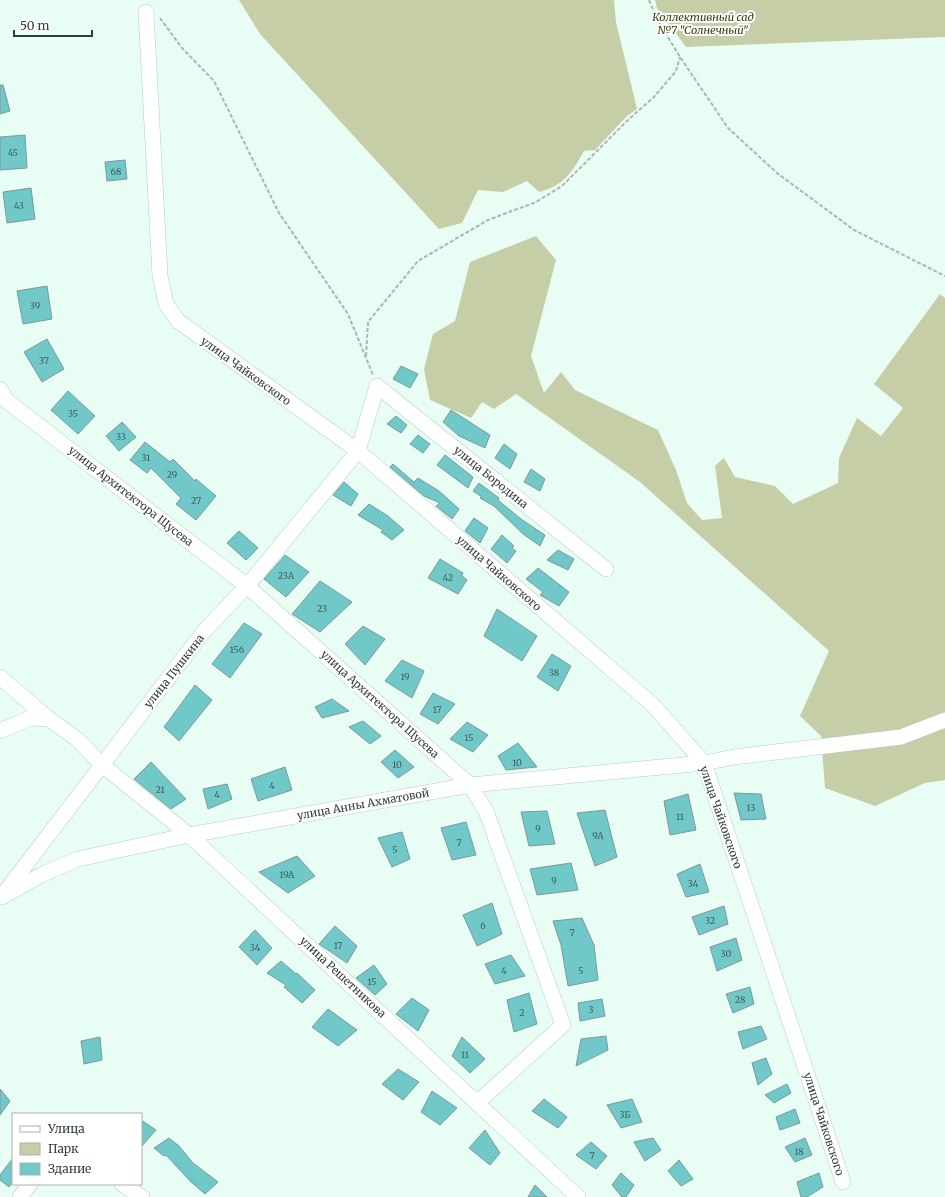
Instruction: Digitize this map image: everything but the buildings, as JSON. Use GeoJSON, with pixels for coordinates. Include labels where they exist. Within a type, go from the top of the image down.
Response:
{"type":"FeatureCollection","features":[{"type":"Feature","properties":{"kind":"street","name":"улица Чайковского"},"geometry":{"type":"LineString","coordinates":[[146,12],[160,276],[166,304],[178,321],[358,451],[653,705],[704,763],[844,1182]]}},
{"type":"Feature","properties":{"kind":"street"},"geometry":{"type":"LineString","coordinates":[[358,451],[377,386]]}},
{"type":"Feature","properties":{"kind":"street","name":"улица Бородина"},"geometry":{"type":"LineString","coordinates":[[377,386],[606,569]]}},
{"type":"Feature","properties":{"kind":"street","name":"улица Архитектора Щусева"},"geometry":{"type":"LineString","coordinates":[[0,389],[7,401],[247,586],[470,785],[486,811],[563,1025],[478,1102]]}},
{"type":"Feature","properties":{"kind":"street","name":"улица Пушкина"},"geometry":{"type":"LineString","coordinates":[[1,898],[206,630],[247,586],[358,451]]}},
{"type":"Feature","properties":{"kind":"street"},"geometry":{"type":"LineString","coordinates":[[0,677],[49,719]]}},
{"type":"Feature","properties":{"kind":"street"},"geometry":{"type":"LineString","coordinates":[[0,731],[30,718],[49,719]]}},
{"type":"Feature","properties":{"kind":"street","name":"улица Решетникова"},"geometry":{"type":"LineString","coordinates":[[49,719],[77,739],[102,765],[189,835],[478,1102],[578,1197]]}},
{"type":"Feature","properties":{"kind":"street","name":"улица Анны Ахматовой"},"geometry":{"type":"LineString","coordinates":[[1,898],[41,875],[78,859],[189,835],[470,785],[704,763],[734,757],[901,736],[945,720]]}},
{"type":"Feature","properties":{"kind":"street"},"geometry":{"type":"LineString","coordinates":[[20,1197],[29,1185]]}},
{"type":"Feature","properties":{"kind":"street"},"geometry":{"type":"LineString","coordinates":[[124,1185],[142,1197]]}},
{"type":"Feature","properties":{"kind":"path"},"geometry":{"type":"LineString","coordinates":[[649,0],[656,19],[728,128],[776,173],[854,230],[945,276]]}},
{"type":"Feature","properties":{"kind":"path"},"geometry":{"type":"LineString","coordinates":[[146,12],[153,9],[182,48],[214,81],[279,213],[348,314],[377,386]]}},
{"type":"Feature","properties":{"kind":"path"},"geometry":{"type":"LineString","coordinates":[[366,358],[368,322],[418,261],[488,220],[536,202],[562,186],[628,119],[654,97],[676,71],[680,57]]}},
{"type":"Feature","properties":{"kind":"green space"},"geometry":{"type":"Polygon","coordinates":[[[239,0],[614,0],[616,22],[637,109],[627,116],[595,150],[584,151],[571,172],[561,182],[539,192],[527,181],[503,192],[478,190],[462,223],[439,229],[260,34],[239,0]]]}},
{"type":"Feature","properties":{"kind":"green space","name":"Коллективный сад №7 \"Солнечный\""},"geometry":{"type":"Polygon","coordinates":[[[655,0],[945,0],[945,37],[686,47],[657,8],[655,0]]]}},
{"type":"Feature","properties":{"kind":"green space"},"geometry":{"type":"Polygon","coordinates":[[[536,236],[556,260],[531,356],[544,393],[561,372],[575,390],[658,430],[676,470],[687,503],[702,520],[722,518],[715,466],[724,458],[735,477],[775,486],[793,504],[838,483],[839,458],[857,418],[881,436],[903,408],[874,384],[940,294],[945,298],[945,780],[925,783],[875,806],[825,788],[821,736],[800,716],[829,651],[640,482],[516,394],[494,409],[482,402],[471,418],[430,400],[424,369],[433,334],[455,321],[470,262],[536,236]]]}}]}
